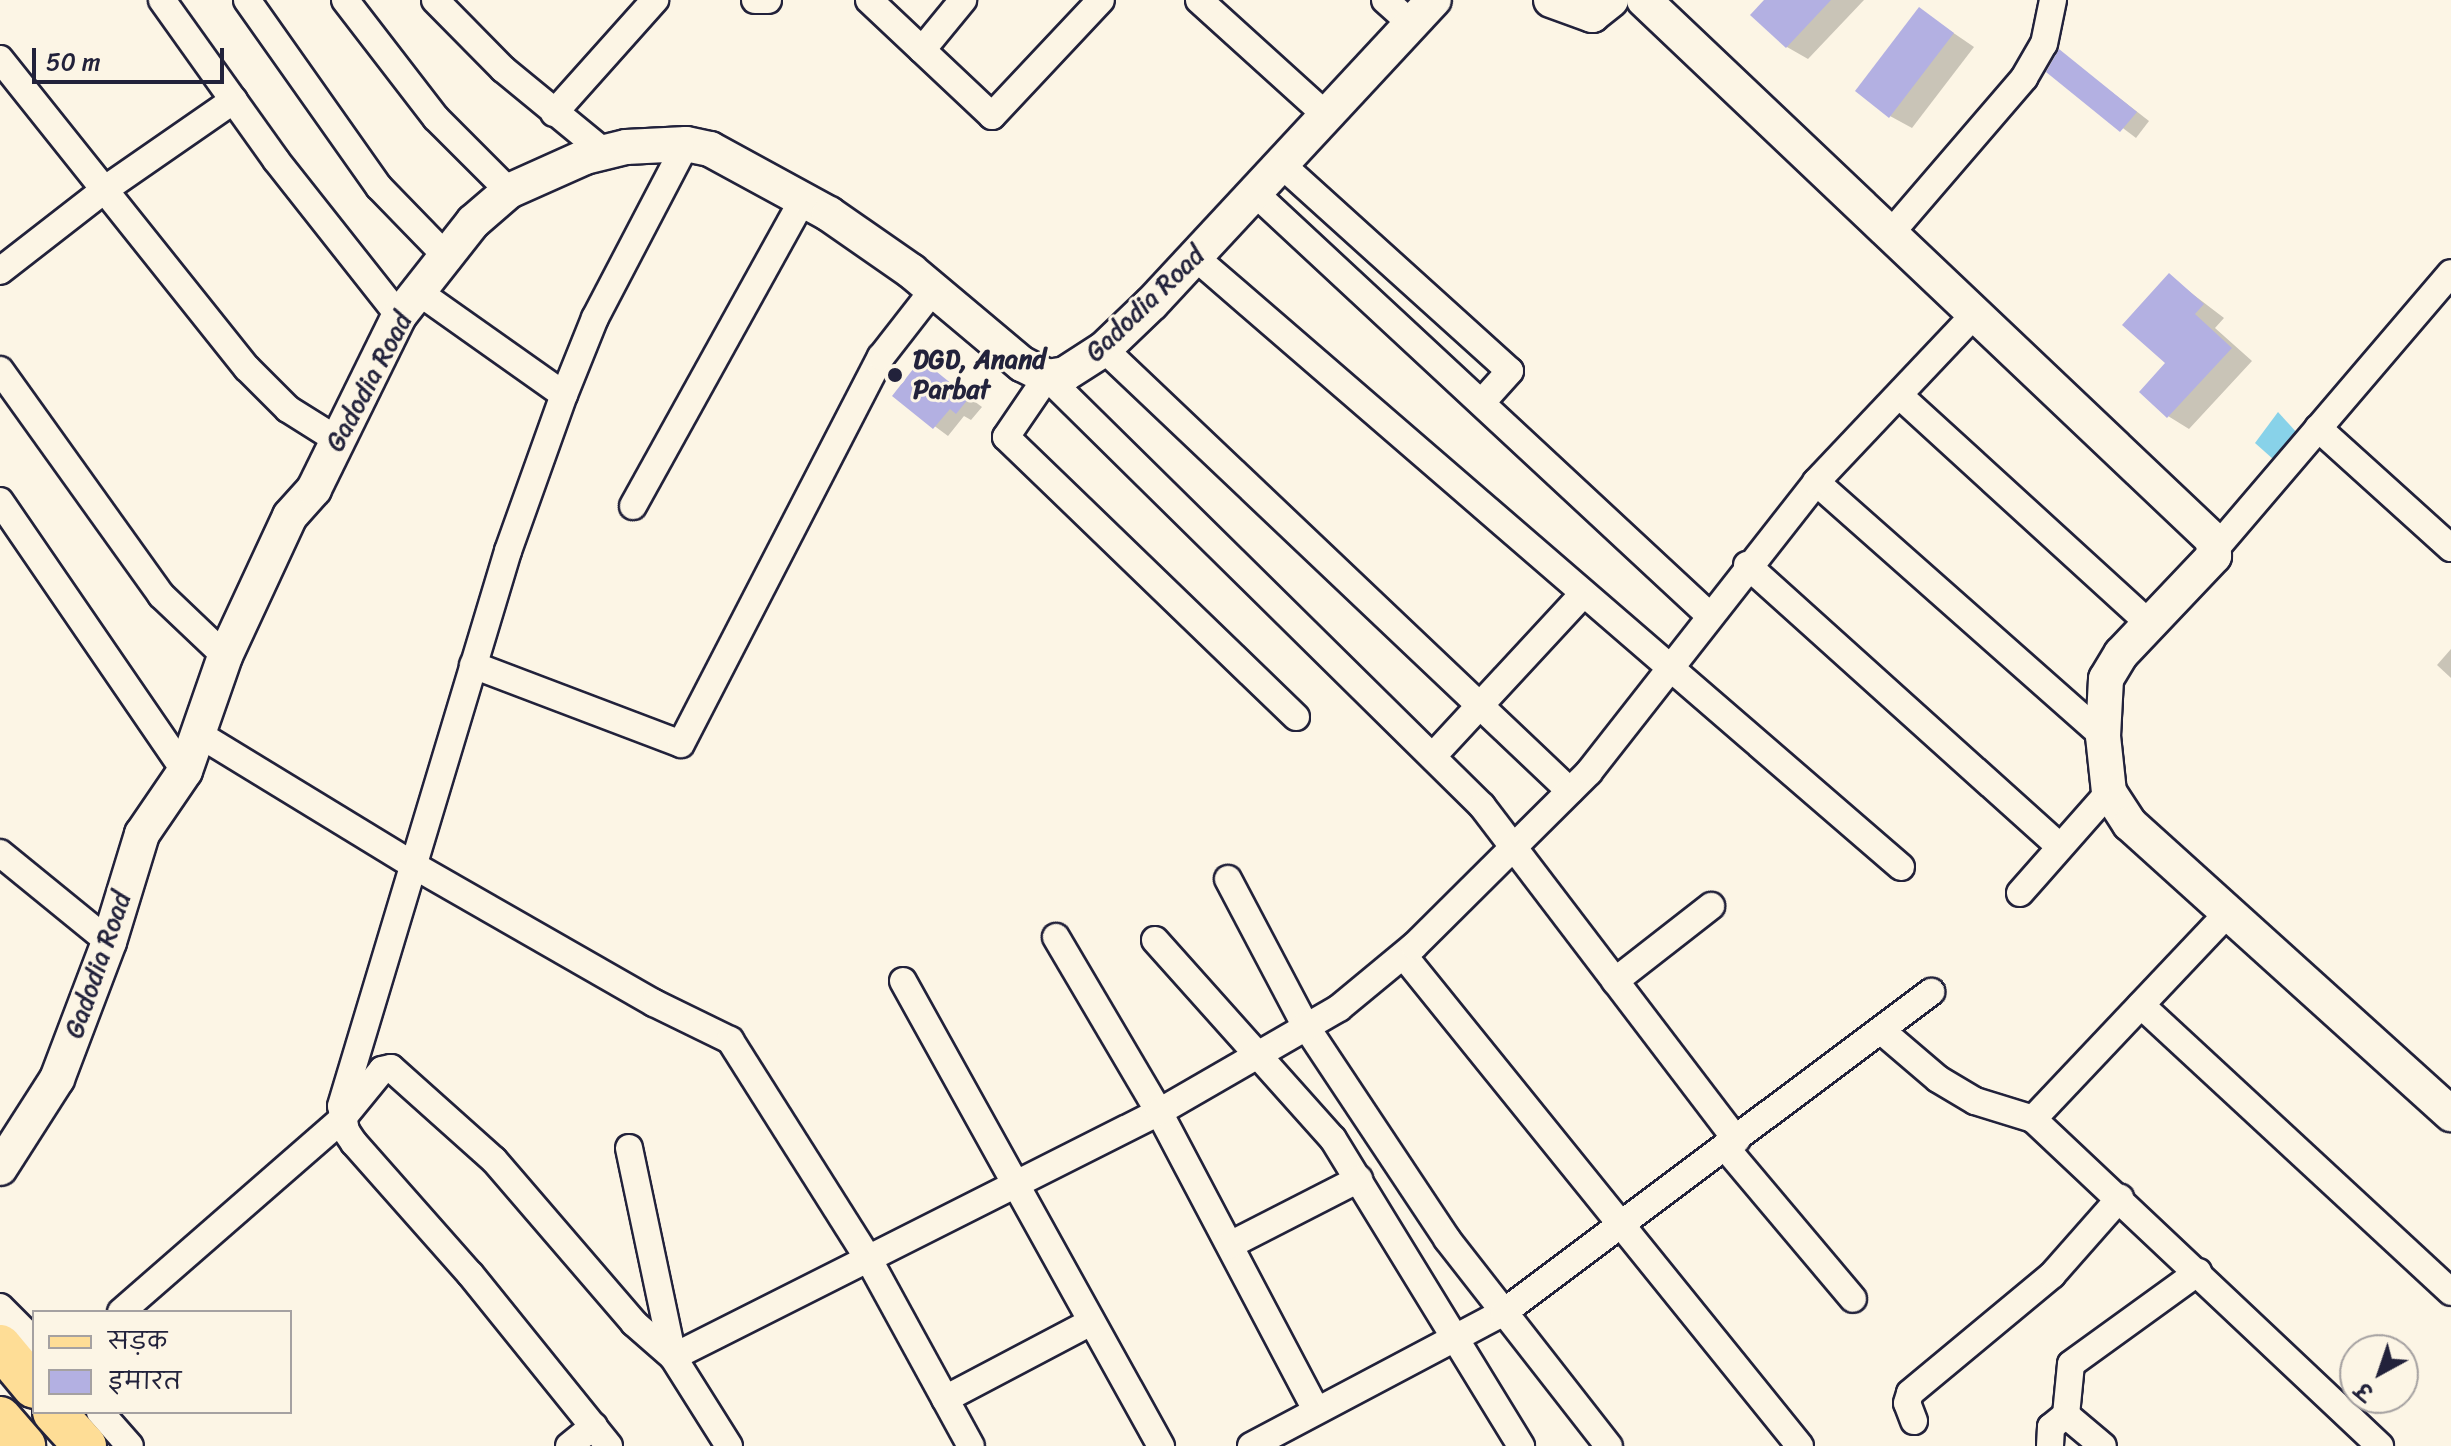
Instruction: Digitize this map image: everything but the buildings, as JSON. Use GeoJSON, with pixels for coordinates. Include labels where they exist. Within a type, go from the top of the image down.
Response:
{"type":"FeatureCollection","features":[{"type":"Feature","properties":{"kind":"main road"},"geometry":{"type":"LineString","coordinates":[[0,1346],[32,1385]]}},
{"type":"Feature","properties":{"kind":"main road"},"geometry":{"type":"LineString","coordinates":[[56,1414],[85,1446]]}},
{"type":"Feature","properties":{"kind":"main road"},"geometry":{"type":"LineString","coordinates":[[0,1418],[24,1446]]}},
{"type":"Feature","properties":{"kind":"street"},"geometry":{"type":"LineString","coordinates":[[162,0],[234,100],[410,305],[564,395]]}},
{"type":"Feature","properties":{"kind":"street"},"geometry":{"type":"LineString","coordinates":[[247,0],[379,187],[449,259]]}},
{"type":"Feature","properties":{"kind":"street"},"geometry":{"type":"LineString","coordinates":[[345,0],[436,118],[509,191]]}},
{"type":"Feature","properties":{"kind":"street"},"geometry":{"type":"LineString","coordinates":[[435,0],[554,113],[604,152]]}},
{"type":"Feature","properties":{"kind":"street"},"geometry":{"type":"LineString","coordinates":[[554,113],[655,0]]}},
{"type":"Feature","properties":{"kind":"street"},"geometry":{"type":"LineString","coordinates":[[755,0],[768,0]]}},
{"type":"Feature","properties":{"kind":"street"},"geometry":{"type":"LineString","coordinates":[[869,0],[992,116],[1101,0]]}},
{"type":"Feature","properties":{"kind":"street"},"geometry":{"type":"LineString","coordinates":[[922,50],[963,0]]}},
{"type":"Feature","properties":{"kind":"street"},"geometry":{"type":"LineString","coordinates":[[1199,0],[1327,116]]}},
{"type":"Feature","properties":{"kind":"street"},"geometry":{"type":"LineString","coordinates":[[1385,0],[1423,12]]}},
{"type":"Feature","properties":{"kind":"street"},"geometry":{"type":"LineString","coordinates":[[1551,0],[1592,15],[1611,0]]}},
{"type":"Feature","properties":{"kind":"street"},"geometry":{"type":"LineString","coordinates":[[1644,0],[2217,547]]}},
{"type":"Feature","properties":{"kind":"street"},"geometry":{"type":"LineString","coordinates":[[1890,234],[2024,78],[2044,44],[2053,0]]}},
{"type":"Feature","properties":{"kind":"street","name":"Gadodia Road"},"geometry":{"type":"LineString","coordinates":[[0,1168],[57,1079],[109,942],[142,834],[185,771],[225,656],[290,516],[314,489],[410,305],[449,259],[473,222],[509,191],[604,152],[686,144],[750,166],[804,198],[934,289],[1022,364],[1047,377],[1065,374],[1104,349],[1195,257],[1423,12]]}},
{"type":"Feature","properties":{"kind":"street"},"geometry":{"type":"LineString","coordinates":[[0,59],[247,368],[288,409],[339,441]]}},
{"type":"Feature","properties":{"kind":"street"},"geometry":{"type":"LineString","coordinates":[[0,271],[104,190],[234,100]]}},
{"type":"Feature","properties":{"kind":"street"},"geometry":{"type":"LineString","coordinates":[[569,1446],[602,1436],[354,1143],[342,1119],[361,1033],[473,665],[564,395],[595,318],[686,144]]}},
{"type":"Feature","properties":{"kind":"street"},"geometry":{"type":"LineString","coordinates":[[1282,165],[1510,371],[1483,401]]}},
{"type":"Feature","properties":{"kind":"street"},"geometry":{"type":"LineString","coordinates":[[1256,194],[1483,401],[1708,614]]}},
{"type":"Feature","properties":{"kind":"street"},"geometry":{"type":"LineString","coordinates":[[633,506],[804,198]]}},
{"type":"Feature","properties":{"kind":"street"},"geometry":{"type":"LineString","coordinates":[[1195,257],[1582,595],[1668,665],[1901,867]]}},
{"type":"Feature","properties":{"kind":"street"},"geometry":{"type":"LineString","coordinates":[[2451,273],[2106,679],[2103,736],[2109,792],[2130,824],[2451,1114]]}},
{"type":"Feature","properties":{"kind":"street"},"geometry":{"type":"LineString","coordinates":[[473,665],[681,744],[881,357],[934,289]]}},
{"type":"Feature","properties":{"kind":"street"},"geometry":{"type":"LineString","coordinates":[[673,1357],[1159,1112],[1339,1008],[1404,956],[1610,748],[1668,665],[1816,482],[1975,314]]}},
{"type":"Feature","properties":{"kind":"street"},"geometry":{"type":"LineString","coordinates":[[1104,349],[1570,791]]}},
{"type":"Feature","properties":{"kind":"street"},"geometry":{"type":"LineString","coordinates":[[0,370],[161,595],[225,656]]}},
{"type":"Feature","properties":{"kind":"street"},"geometry":{"type":"LineString","coordinates":[[1296,717],[1006,437],[1047,377],[1095,430],[1433,756],[1515,846],[1731,1144],[1853,1299]]}},
{"type":"Feature","properties":{"kind":"street"},"geometry":{"type":"LineString","coordinates":[[1899,395],[2150,624]]}},
{"type":"Feature","properties":{"kind":"street"},"geometry":{"type":"LineString","coordinates":[[2318,428],[2451,548]]}},
{"type":"Feature","properties":{"kind":"street"},"geometry":{"type":"LineString","coordinates":[[1816,482],[2103,736]]}},
{"type":"Feature","properties":{"kind":"street"},"geometry":{"type":"LineString","coordinates":[[0,501],[185,771]]}},
{"type":"Feature","properties":{"kind":"street"},"geometry":{"type":"LineString","coordinates":[[1747,565],[2060,847]]}},
{"type":"Feature","properties":{"kind":"street"},"geometry":{"type":"LineString","coordinates":[[1433,756],[1582,595]]}},
{"type":"Feature","properties":{"kind":"street"},"geometry":{"type":"LineString","coordinates":[[197,733],[413,865],[654,1003],[730,1040],[869,1260],[971,1446]]}},
{"type":"Feature","properties":{"kind":"street"},"geometry":{"type":"LineString","coordinates":[[2020,893],[2109,792]]}},
{"type":"Feature","properties":{"kind":"street"},"geometry":{"type":"LineString","coordinates":[[0,853],[109,942]]}},
{"type":"Feature","properties":{"kind":"street"},"geometry":{"type":"LineString","coordinates":[[1228,879],[1305,1025],[1447,1239],[1609,1446]]}},
{"type":"Feature","properties":{"kind":"street"},"geometry":{"type":"LineString","coordinates":[[1615,981],[1711,906]]}},
{"type":"Feature","properties":{"kind":"street"},"geometry":{"type":"LineString","coordinates":[[2033,1119],[2228,913]]}},
{"type":"Feature","properties":{"kind":"street"},"geometry":{"type":"LineString","coordinates":[[1056,937],[1159,1112],[1316,1410]]}},
{"type":"Feature","properties":{"kind":"street"},"geometry":{"type":"LineString","coordinates":[[1155,940],[1333,1139],[1521,1446]]}},
{"type":"Feature","properties":{"kind":"street"},"geometry":{"type":"LineString","coordinates":[[1404,956],[1800,1446]]}},
{"type":"Feature","properties":{"kind":"street"},"geometry":{"type":"LineString","coordinates":[[903,981],[1089,1323],[1161,1446]]}},
{"type":"Feature","properties":{"kind":"street"},"geometry":{"type":"LineString","coordinates":[[1251,1446],[1504,1312],[1883,1032],[1931,992]]}},
{"type":"Feature","properties":{"kind":"street"},"geometry":{"type":"LineString","coordinates":[[2141,1005],[2451,1292]]}},
{"type":"Feature","properties":{"kind":"street"},"geometry":{"type":"LineString","coordinates":[[1883,1032],[1938,1079],[1975,1101],[2033,1119],[2380,1446]]}},
{"type":"Feature","properties":{"kind":"street"},"geometry":{"type":"LineString","coordinates":[[123,1310],[342,1119],[382,1070],[397,1071],[494,1160],[634,1323],[673,1357],[729,1446]]}},
{"type":"Feature","properties":{"kind":"street"},"geometry":{"type":"LineString","coordinates":[[629,1148],[673,1357]]}},
{"type":"Feature","properties":{"kind":"street"},"geometry":{"type":"LineString","coordinates":[[1230,1245],[1359,1179]]}},
{"type":"Feature","properties":{"kind":"street"},"geometry":{"type":"LineString","coordinates":[[1914,1421],[1907,1403],[1910,1393],[2052,1275],[2120,1198]]}},
{"type":"Feature","properties":{"kind":"street"},"geometry":{"type":"LineString","coordinates":[[2050,1446],[2051,1427],[2066,1415],[2071,1364],[2198,1272]]}},
{"type":"Feature","properties":{"kind":"street"},"geometry":{"type":"LineString","coordinates":[[0,1307],[32,1339]]}},
{"type":"Feature","properties":{"kind":"street"},"geometry":{"type":"LineString","coordinates":[[945,1399],[1089,1323]]}},
{"type":"Feature","properties":{"kind":"street"},"geometry":{"type":"LineString","coordinates":[[102,1414],[130,1446]]}},
{"type":"Feature","properties":{"kind":"street"},"geometry":{"type":"LineString","coordinates":[[2066,1415],[2103,1446]]}},
{"type":"Feature","properties":{"kind":"water"},"geometry":{"type":"Polygon","coordinates":[[[2278,412],[2298,434],[2273,459],[2255,443],[2278,412]]]}},
{"type":"Feature","properties":{"kind":"place","name":"DGD, Anand Parbat"},"geometry":{"type":"Point","coordinates":[895,375]}}]}
